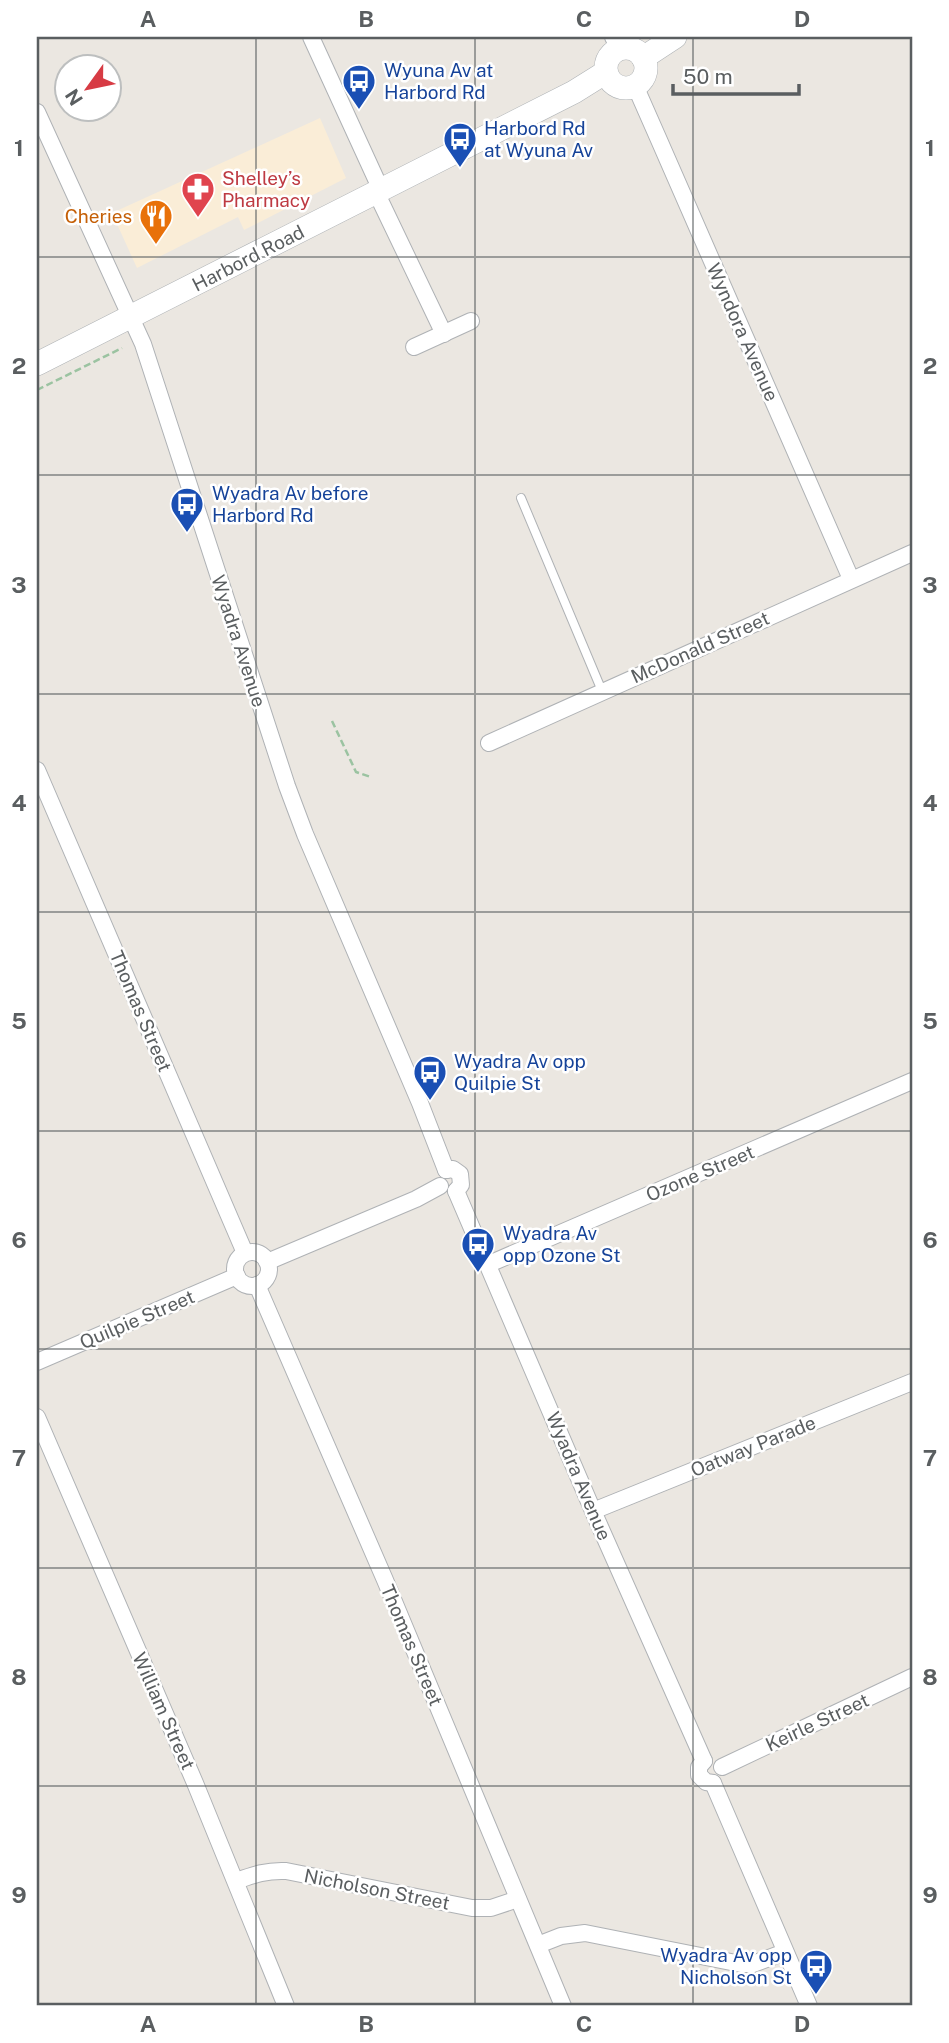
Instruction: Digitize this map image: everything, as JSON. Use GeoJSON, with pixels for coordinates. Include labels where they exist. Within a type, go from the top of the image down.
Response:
{"type":"FeatureCollection","features":[{"type":"Feature","properties":{"kind":"main road"},"geometry":{"type":"LineString","coordinates":[[643,58],[675,37]]}},
{"type":"Feature","properties":{"kind":"main road"},"geometry":{"type":"LineString","coordinates":[[616,43],[638,51],[643,58],[646,69],[642,80],[631,87],[620,87],[611,81],[606,72],[606,62],[616,43]]}},
{"type":"Feature","properties":{"kind":"main road","name":"Harbord Road"},"geometry":{"type":"LineString","coordinates":[[37,364],[574,92],[606,72]]}},
{"type":"Feature","properties":{"kind":"street"},"geometry":{"type":"LineString","coordinates":[[311,37],[444,334]]}},
{"type":"Feature","properties":{"kind":"street","name":"Wyndora Avenue"},"geometry":{"type":"LineString","coordinates":[[637,84],[637,90],[664,153],[851,579]]}},
{"type":"Feature","properties":{"kind":"street","name":"Wyadra Avenue"},"geometry":{"type":"LineString","coordinates":[[37,112],[143,344],[287,786],[446,1170],[453,1169],[461,1177],[461,1185],[448,1188],[489,1264],[593,1511],[704,1761]]}},
{"type":"Feature","properties":{"kind":"street"},"geometry":{"type":"LineString","coordinates":[[414,347],[471,321]]}},
{"type":"Feature","properties":{"kind":"street","name":"McDonald Street"},"geometry":{"type":"LineString","coordinates":[[489,743],[912,553]]}},
{"type":"Feature","properties":{"kind":"street","name":"Thomas Street"},"geometry":{"type":"LineString","coordinates":[[37,769],[245,1254]]}},
{"type":"Feature","properties":{"kind":"street","name":"Ozone Street"},"geometry":{"type":"LineString","coordinates":[[489,1264],[912,1081]]}},
{"type":"Feature","properties":{"kind":"street"},"geometry":{"type":"LineString","coordinates":[[267,1262],[448,1188]]}},
{"type":"Feature","properties":{"kind":"street"},"geometry":{"type":"LineString","coordinates":[[255,1252],[264,1258],[269,1267],[266,1278],[257,1285],[248,1285],[237,1276],[236,1266],[245,1254],[255,1252]]}},
{"type":"Feature","properties":{"kind":"street","name":"Quilpie Street"},"geometry":{"type":"LineString","coordinates":[[37,1363],[237,1276]]}},
{"type":"Feature","properties":{"kind":"street","name":"Thomas Street"},"geometry":{"type":"LineString","coordinates":[[257,1285],[379,1567],[563,2006]]}},
{"type":"Feature","properties":{"kind":"street","name":"Oatway Parade"},"geometry":{"type":"LineString","coordinates":[[593,1511],[912,1382]]}},
{"type":"Feature","properties":{"kind":"street","name":"William Street"},"geometry":{"type":"LineString","coordinates":[[37,1417],[195,1783],[286,2006]]}},
{"type":"Feature","properties":{"kind":"street","name":"Keirle Street"},"geometry":{"type":"LineString","coordinates":[[722,1767],[912,1677]]}},
{"type":"Feature","properties":{"kind":"street"},"geometry":{"type":"LineString","coordinates":[[714,1760],[722,1767],[721,1777],[713,1783],[706,1782],[699,1775],[699,1767],[704,1761],[714,1760]]}},
{"type":"Feature","properties":{"kind":"street"},"geometry":{"type":"LineString","coordinates":[[713,1783],[809,2006]]}},
{"type":"Feature","properties":{"kind":"street","name":"Nicholson Street"},"geometry":{"type":"LineString","coordinates":[[236,1881],[270,1870],[286,1871],[472,1908],[491,1908],[518,1899]]}},
{"type":"Feature","properties":{"kind":"street"},"geometry":{"type":"LineString","coordinates":[[538,1945],[561,1936],[585,1933],[741,1964],[753,1964],[785,1952]]}},
{"type":"Feature","properties":{"kind":"lane"},"geometry":{"type":"LineString","coordinates":[[521,498],[603,691]]}},
{"type":"Feature","properties":{"kind":"path"},"geometry":{"type":"LineString","coordinates":[[37,390],[122,348]]}},
{"type":"Feature","properties":{"kind":"path"},"geometry":{"type":"LineString","coordinates":[[332,721],[356,772],[371,777]]}},
{"type":"Feature","properties":{"kind":"shaded area"},"geometry":{"type":"Polygon","coordinates":[[[320,118],[346,178],[244,230],[238,217],[137,268],[112,213],[320,118]]]}},
{"type":"Feature","properties":{"kind":"place","name":"Wyuna Av at Harbord Rd"},"geometry":{"type":"Point","coordinates":[359,111]}},
{"type":"Feature","properties":{"kind":"place","name":"Harbord Rd at Wyuna Av"},"geometry":{"type":"Point","coordinates":[460,169]}},
{"type":"Feature","properties":{"kind":"place","name":"Shelley’s Pharmacy"},"geometry":{"type":"Point","coordinates":[198,219]}},
{"type":"Feature","properties":{"kind":"place","name":"Cheries"},"geometry":{"type":"Point","coordinates":[156,246]}},
{"type":"Feature","properties":{"kind":"place","name":"Wyadra Av before Harbord Rd"},"geometry":{"type":"Point","coordinates":[187,534]}},
{"type":"Feature","properties":{"kind":"place","name":"Wyadra Av opp Quilpie St"},"geometry":{"type":"Point","coordinates":[430,1102]}},
{"type":"Feature","properties":{"kind":"place","name":"Wyadra Av opp Ozone St"},"geometry":{"type":"Point","coordinates":[478,1274]}},
{"type":"Feature","properties":{"kind":"place","name":"Wyadra Av opp Nicholson St"},"geometry":{"type":"Point","coordinates":[816,1996]}}]}
